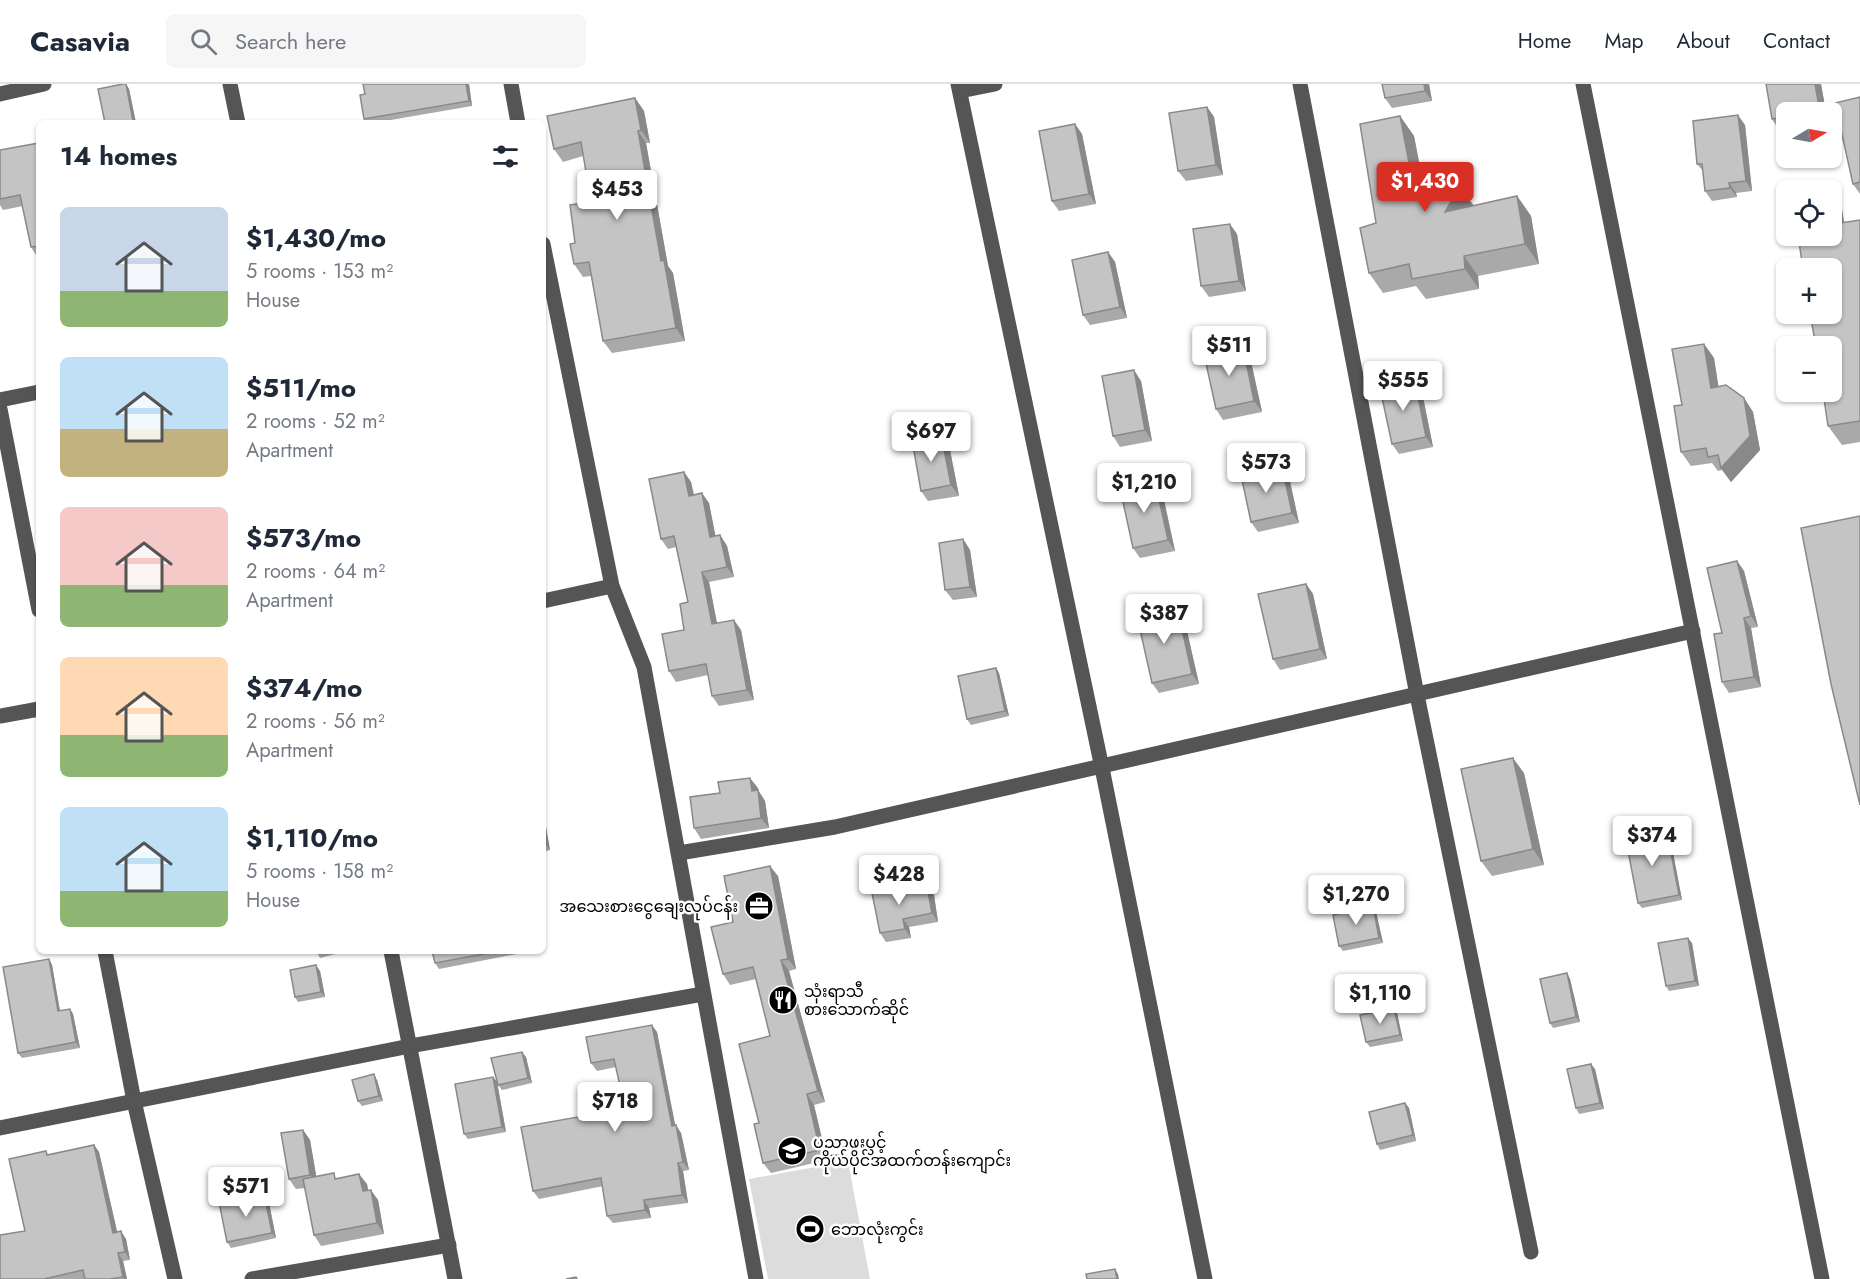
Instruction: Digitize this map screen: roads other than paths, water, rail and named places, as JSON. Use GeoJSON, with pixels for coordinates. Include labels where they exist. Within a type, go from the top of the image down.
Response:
{"type":"FeatureCollection","features":[{"type":"Feature","properties":{"kind":"street"},"geometry":{"type":"LineString","coordinates":[[0,94],[44,84]]}},
{"type":"Feature","properties":{"kind":"street"},"geometry":{"type":"LineString","coordinates":[[230,84],[236,120]]}},
{"type":"Feature","properties":{"kind":"street"},"geometry":{"type":"LineString","coordinates":[[511,84],[517,120]]}},
{"type":"Feature","properties":{"kind":"street"},"geometry":{"type":"LineString","coordinates":[[995,84],[959,88],[1102,768],[1205,1279]]}},
{"type":"Feature","properties":{"kind":"street"},"geometry":{"type":"LineString","coordinates":[[1300,84],[1417,695],[1531,1252]]}},
{"type":"Feature","properties":{"kind":"street"},"geometry":{"type":"LineString","coordinates":[[1583,84],[1822,1279]]}},
{"type":"Feature","properties":{"kind":"street"},"geometry":{"type":"LineString","coordinates":[[547,277],[612,586],[644,667],[756,1279]]}},
{"type":"Feature","properties":{"kind":"street"},"geometry":{"type":"LineString","coordinates":[[0,400],[36,393]]}},
{"type":"Feature","properties":{"kind":"street"},"geometry":{"type":"LineString","coordinates":[[0,409],[36,595]]}},
{"type":"Feature","properties":{"kind":"street"},"geometry":{"type":"LineString","coordinates":[[546,600],[612,586]]}},
{"type":"Feature","properties":{"kind":"street"},"geometry":{"type":"LineString","coordinates":[[679,853],[835,827],[1102,768],[1693,631]]}},
{"type":"Feature","properties":{"kind":"street"},"geometry":{"type":"LineString","coordinates":[[0,716],[36,710]]}},
{"type":"Feature","properties":{"kind":"street"},"geometry":{"type":"LineString","coordinates":[[106,954],[134,1101],[175,1279]]}},
{"type":"Feature","properties":{"kind":"street"},"geometry":{"type":"LineString","coordinates":[[392,954],[455,1279]]}},
{"type":"Feature","properties":{"kind":"street"},"geometry":{"type":"LineString","coordinates":[[0,1128],[410,1046],[703,994]]}},
{"type":"Feature","properties":{"kind":"street"},"geometry":{"type":"LineString","coordinates":[[252,1279],[449,1245]]}},
{"type":"Feature","properties":{"kind":"place","name":"အသေးစားငွေချေးလုပ်ငန်း"},"geometry":{"type":"Point","coordinates":[759,906]}},
{"type":"Feature","properties":{"kind":"place","name":"သုံးရာသီ စားသောက်ဆိုင်"},"geometry":{"type":"Point","coordinates":[783,1000]}},
{"type":"Feature","properties":{"kind":"place","name":"ပညာဖူးပွင့် ကိုယ်ပိုင်အထက်တန်းကျောင်း"},"geometry":{"type":"Point","coordinates":[792,1151]}},
{"type":"Feature","properties":{"kind":"place","name":"ဘောလုံးကွင်း"},"geometry":{"type":"Point","coordinates":[810,1229]}}]}
